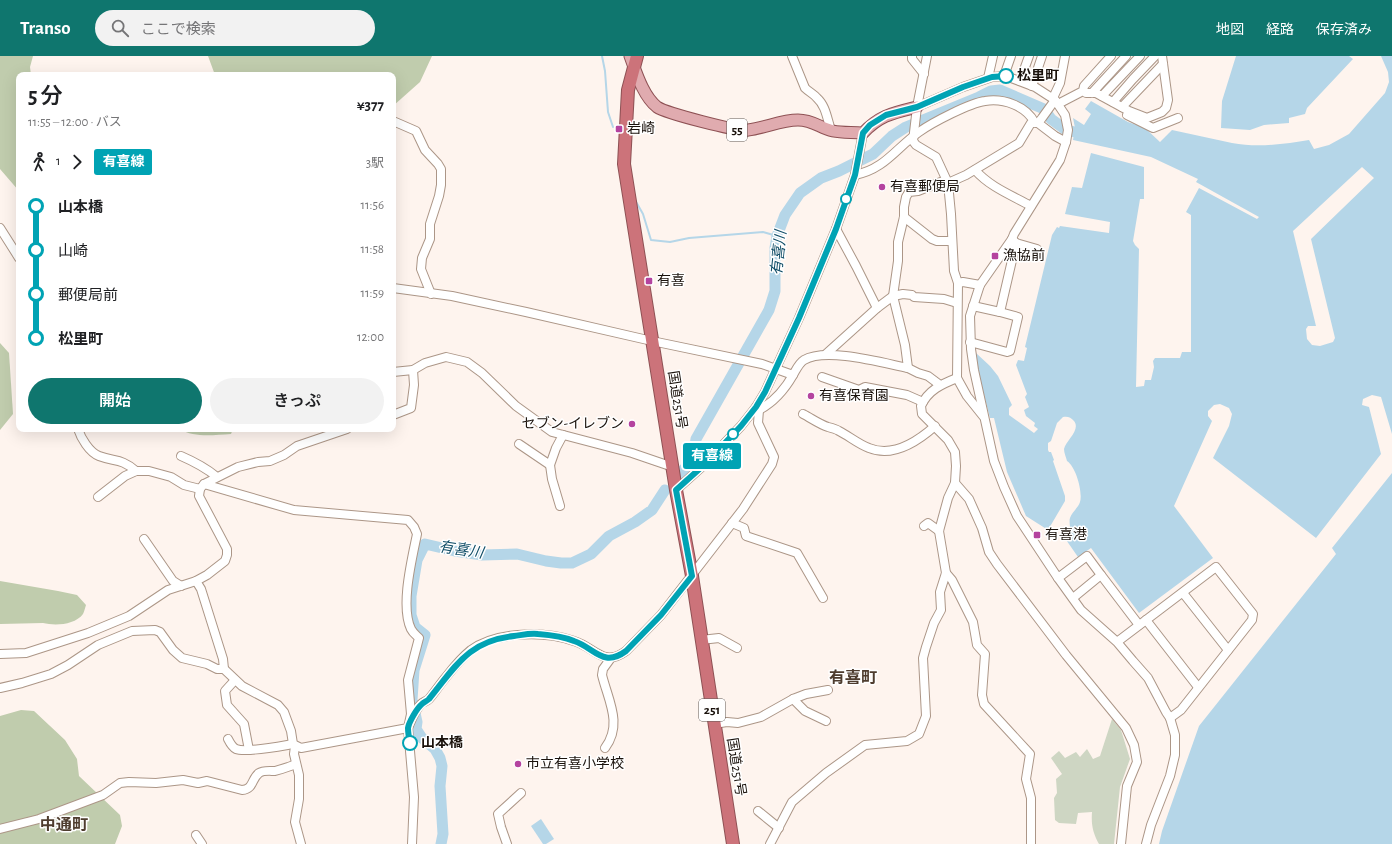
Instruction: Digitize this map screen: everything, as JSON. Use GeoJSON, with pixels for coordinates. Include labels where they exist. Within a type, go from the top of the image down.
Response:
{"type":"FeatureCollection","features":[{"type":"Feature","properties":{"kind":"highway","name":"国道251号"},"geometry":{"type":"LineString","coordinates":[[634,59],[628,90],[624,164],[672,467],[692,576],[733,844]]}},
{"type":"Feature","properties":{"kind":"main road","name":"55"},"geometry":{"type":"LineString","coordinates":[[634,59],[642,89],[657,106],[666,111],[731,129],[747,131],[785,120],[800,120],[812,121],[831,130],[863,133]]}},
{"type":"Feature","properties":{"kind":"main road"},"geometry":{"type":"LineString","coordinates":[[863,133],[870,125],[886,115],[917,107]]}},
{"type":"Feature","properties":{"kind":"street"},"geometry":{"type":"LineString","coordinates":[[792,56],[805,88],[808,92],[816,96],[824,107],[831,130]]}},
{"type":"Feature","properties":{"kind":"street"},"geometry":{"type":"LineString","coordinates":[[912,56],[912,59],[924,74]]}},
{"type":"Feature","properties":{"kind":"street"},"geometry":{"type":"LineString","coordinates":[[927,56],[917,107],[913,141],[916,145],[936,157],[947,182],[951,214],[954,271],[958,283],[956,378],[967,396],[985,418]]}},
{"type":"Feature","properties":{"kind":"street"},"geometry":{"type":"LineString","coordinates":[[988,78],[993,56]]}},
{"type":"Feature","properties":{"kind":"street"},"geometry":{"type":"LineString","coordinates":[[1004,76],[1012,56]]}},
{"type":"Feature","properties":{"kind":"street"},"geometry":{"type":"LineString","coordinates":[[1020,81],[1029,56]]}},
{"type":"Feature","properties":{"kind":"street"},"geometry":{"type":"LineString","coordinates":[[1032,86],[1042,56]]}},
{"type":"Feature","properties":{"kind":"street"},"geometry":{"type":"LineString","coordinates":[[1055,103],[1065,56]]}},
{"type":"Feature","properties":{"kind":"street"},"geometry":{"type":"LineString","coordinates":[[1111,56],[1084,86],[1087,92],[1153,128],[1178,118]]}},
{"type":"Feature","properties":{"kind":"street"},"geometry":{"type":"LineString","coordinates":[[908,368],[905,345],[892,296],[898,261],[898,242],[904,217],[906,197],[909,192],[918,191],[947,182],[975,170],[1019,143],[1031,123],[1038,121],[1055,103],[1087,92],[1126,56]]}},
{"type":"Feature","properties":{"kind":"street"},"geometry":{"type":"LineString","coordinates":[[1102,96],[1140,56]]}},
{"type":"Feature","properties":{"kind":"street"},"geometry":{"type":"LineString","coordinates":[[1113,102],[1155,56]]}},
{"type":"Feature","properties":{"kind":"street"},"geometry":{"type":"LineString","coordinates":[[1087,92],[1096,93],[1147,118],[1162,112],[1166,108],[1168,100],[1162,60]]}},
{"type":"Feature","properties":{"kind":"street"},"geometry":{"type":"LineString","coordinates":[[1122,107],[1162,60]]}},
{"type":"Feature","properties":{"kind":"street"},"geometry":{"type":"LineString","coordinates":[[917,107],[988,78],[1004,76],[1032,86],[1055,103],[1065,115],[1067,124],[1066,140],[1060,160],[1014,234],[1014,241],[1000,312]]}},
{"type":"Feature","properties":{"kind":"street"},"geometry":{"type":"LineString","coordinates":[[855,172],[864,173],[879,166],[914,134],[940,120],[985,101],[997,100],[1018,107],[1027,112],[1055,136],[1066,140]]}},
{"type":"Feature","properties":{"kind":"street"},"geometry":{"type":"LineString","coordinates":[[396,122],[416,131],[425,150],[441,169],[439,196],[430,224],[430,239],[422,258],[421,269],[431,294]]}},
{"type":"Feature","properties":{"kind":"street"},"geometry":{"type":"LineString","coordinates":[[676,490],[705,464],[757,409],[799,318],[836,229],[855,172],[863,133]]}},
{"type":"Feature","properties":{"kind":"street"},"geometry":{"type":"LineString","coordinates":[[975,170],[988,183],[1031,206]]}},
{"type":"Feature","properties":{"kind":"street"},"geometry":{"type":"LineString","coordinates":[[904,217],[932,239],[937,241],[952,241]]}},
{"type":"Feature","properties":{"kind":"street"},"geometry":{"type":"LineString","coordinates":[[0,228],[16,253]]}},
{"type":"Feature","properties":{"kind":"street"},"geometry":{"type":"LineString","coordinates":[[836,229],[877,308]]}},
{"type":"Feature","properties":{"kind":"street"},"geometry":{"type":"LineString","coordinates":[[1014,241],[1037,249]]}},
{"type":"Feature","properties":{"kind":"street"},"geometry":{"type":"LineString","coordinates":[[1014,241],[980,285],[973,306],[970,316],[970,344],[974,370],[994,461],[1017,516],[1081,610],[1117,642],[1148,678],[1170,718],[1175,736],[1175,755],[1170,776],[1151,825],[1146,844]]}},
{"type":"Feature","properties":{"kind":"street"},"geometry":{"type":"LineString","coordinates":[[958,283],[963,282],[980,285]]}},
{"type":"Feature","properties":{"kind":"street"},"geometry":{"type":"LineString","coordinates":[[396,288],[452,296],[526,312],[720,356],[762,364],[793,375]]}},
{"type":"Feature","properties":{"kind":"street"},"geometry":{"type":"LineString","coordinates":[[826,354],[892,296],[912,295],[914,297],[944,299],[957,303]]}},
{"type":"Feature","properties":{"kind":"street"},"geometry":{"type":"LineString","coordinates":[[956,344],[970,344],[1007,352],[1010,351],[1018,317],[973,306]]}},
{"type":"Feature","properties":{"kind":"street"},"geometry":{"type":"LineString","coordinates":[[757,409],[774,400],[786,387],[803,360],[826,354],[840,355],[908,368],[928,376],[940,385]]}},
{"type":"Feature","properties":{"kind":"street"},"geometry":{"type":"LineString","coordinates":[[396,372],[413,370],[425,363],[446,357],[466,362],[482,373],[521,410],[552,432],[632,453],[672,467]]}},
{"type":"Feature","properties":{"kind":"street"},"geometry":{"type":"LineString","coordinates":[[396,414],[411,408],[414,385],[413,370]]}},
{"type":"Feature","properties":{"kind":"street"},"geometry":{"type":"LineString","coordinates":[[822,377],[859,390],[865,387],[907,395],[923,402]]}},
{"type":"Feature","properties":{"kind":"street"},"geometry":{"type":"LineString","coordinates":[[770,844],[792,802],[826,773],[865,745],[907,741],[919,734],[926,716],[923,658],[934,623],[941,610],[940,592],[946,573],[939,531],[948,498],[955,483],[956,466],[955,452],[948,440],[922,414],[921,406],[932,390],[956,378]]}},
{"type":"Feature","properties":{"kind":"street"},"geometry":{"type":"LineString","coordinates":[[408,728],[421,704],[428,700],[438,686],[471,650],[485,642],[503,637],[534,634],[558,636],[576,641],[604,657],[611,658],[620,656],[626,651],[661,615],[692,576],[760,485],[772,464],[774,457],[758,423],[757,409]]}},
{"type":"Feature","properties":{"kind":"street"},"geometry":{"type":"LineString","coordinates":[[803,414],[827,427],[838,430],[868,448],[882,452],[895,450],[910,444],[935,426]]}},
{"type":"Feature","properties":{"kind":"street"},"geometry":{"type":"LineString","coordinates":[[80,432],[91,451],[98,456],[128,463],[136,471]]}},
{"type":"Feature","properties":{"kind":"street"},"geometry":{"type":"LineString","coordinates":[[0,654],[26,652],[88,633],[129,616],[168,590],[196,581],[225,561],[227,556],[226,549],[199,496],[202,487],[217,477],[238,467],[258,462],[270,461],[284,455],[297,446],[337,432]]}},
{"type":"Feature","properties":{"kind":"street"},"geometry":{"type":"LineString","coordinates":[[560,506],[552,479],[550,465],[556,448],[563,435]]}},
{"type":"Feature","properties":{"kind":"street"},"geometry":{"type":"LineString","coordinates":[[519,444],[550,465]]}},
{"type":"Feature","properties":{"kind":"street"},"geometry":{"type":"LineString","coordinates":[[181,456],[197,462],[217,477]]}},
{"type":"Feature","properties":{"kind":"street"},"geometry":{"type":"LineString","coordinates":[[98,497],[125,476],[136,471],[148,471],[171,477],[184,485],[202,487],[294,510],[408,520],[414,527],[416,534],[407,595],[407,610],[412,630],[419,638],[408,680],[411,714],[408,728],[414,797],[412,844]]}},
{"type":"Feature","properties":{"kind":"street"},"geometry":{"type":"LineString","coordinates":[[955,483],[969,499],[982,528],[989,552],[997,564],[1066,655],[1126,728],[1134,745],[1137,762],[1128,786],[1121,844]]}},
{"type":"Feature","properties":{"kind":"street"},"geometry":{"type":"LineString","coordinates":[[732,523],[744,528],[746,536],[797,553],[823,598]]}},
{"type":"Feature","properties":{"kind":"street"},"geometry":{"type":"LineString","coordinates":[[924,526],[928,523],[939,531]]}},
{"type":"Feature","properties":{"kind":"street"},"geometry":{"type":"LineString","coordinates":[[144,539],[173,581],[182,586]]}},
{"type":"Feature","properties":{"kind":"street"},"geometry":{"type":"LineString","coordinates":[[1058,578],[1086,556],[1139,625]]}},
{"type":"Feature","properties":{"kind":"street"},"geometry":{"type":"LineString","coordinates":[[1117,642],[1216,567],[1253,614],[1252,620],[1181,710],[1170,718]]}},
{"type":"Feature","properties":{"kind":"street"},"geometry":{"type":"LineString","coordinates":[[946,573],[952,580],[973,622],[977,645],[985,654],[982,695],[984,704],[1030,754],[1026,780],[1031,798],[1031,844]]}},
{"type":"Feature","properties":{"kind":"street"},"geometry":{"type":"LineString","coordinates":[[1073,598],[1101,575]]}},
{"type":"Feature","properties":{"kind":"street"},"geometry":{"type":"LineString","coordinates":[[196,581],[201,589],[223,658],[224,669],[242,686],[278,705],[284,712],[294,745],[294,754],[299,775],[299,799],[295,822],[301,844]]}},
{"type":"Feature","properties":{"kind":"street"},"geometry":{"type":"LineString","coordinates":[[1183,592],[1228,650]]}},
{"type":"Feature","properties":{"kind":"street"},"geometry":{"type":"LineString","coordinates":[[1146,620],[1198,687]]}},
{"type":"Feature","properties":{"kind":"street"},"geometry":{"type":"LineString","coordinates":[[0,688],[51,674],[68,665],[98,645],[132,631],[155,630],[160,632],[173,650],[182,658],[208,664],[217,669],[224,669]]}},
{"type":"Feature","properties":{"kind":"street"},"geometry":{"type":"LineString","coordinates":[[701,640],[719,638],[737,648]]}},
{"type":"Feature","properties":{"kind":"street"},"geometry":{"type":"LineString","coordinates":[[605,748],[613,731],[614,723],[602,675],[603,668],[611,658]]}},
{"type":"Feature","properties":{"kind":"street"},"geometry":{"type":"LineString","coordinates":[[235,680],[224,691],[227,705],[244,724],[250,750]]}},
{"type":"Feature","properties":{"kind":"street"},"geometry":{"type":"LineString","coordinates":[[714,724],[727,722],[738,723],[761,717],[793,699],[806,694],[828,690]]}},
{"type":"Feature","properties":{"kind":"street"},"geometry":{"type":"LineString","coordinates":[[793,699],[805,711],[826,721]]}},
{"type":"Feature","properties":{"kind":"street"},"geometry":{"type":"LineString","coordinates":[[228,739],[232,746],[237,750],[294,745],[301,748],[408,728]]}},
{"type":"Feature","properties":{"kind":"street"},"geometry":{"type":"LineString","coordinates":[[0,829],[39,819],[103,795],[120,783],[156,783],[183,780],[198,783],[207,781],[242,790],[251,786],[260,772],[289,768],[296,764]]}},
{"type":"Feature","properties":{"kind":"street"},"geometry":{"type":"LineString","coordinates":[[507,844],[498,814],[521,793]]}},
{"type":"Feature","properties":{"kind":"street"},"geometry":{"type":"LineString","coordinates":[[758,811],[779,828]]}},
{"type":"Feature","properties":{"kind":"street"},"geometry":{"type":"LineString","coordinates":[[196,835],[202,844]]}},
{"type":"Feature","properties":{"kind":"green space"},"geometry":{"type":"Polygon","coordinates":[[[0,56],[33,56],[30,67],[31,72],[16,72],[16,188],[0,169],[0,56]]]}},
{"type":"Feature","properties":{"kind":"green space"},"geometry":{"type":"Polygon","coordinates":[[[208,56],[432,56],[420,82],[396,103],[396,72],[214,72],[208,56]]]}},
{"type":"Feature","properties":{"kind":"green space"},"geometry":{"type":"Polygon","coordinates":[[[0,343],[9,353],[13,414],[0,430],[0,343]]]}},
{"type":"Feature","properties":{"kind":"green space"},"geometry":{"type":"Polygon","coordinates":[[[185,432],[232,432],[231,434],[191,434],[185,432]]]}},
{"type":"Feature","properties":{"kind":"green space"},"geometry":{"type":"Polygon","coordinates":[[[0,581],[77,595],[86,605],[79,618],[64,624],[0,624],[0,581]]]}},
{"type":"Feature","properties":{"kind":"green space"},"geometry":{"type":"Polygon","coordinates":[[[21,710],[34,711],[65,740],[77,759],[79,776],[120,815],[122,826],[115,844],[0,844],[0,716],[21,710]]]}},
{"type":"Feature","properties":{"kind":"green space"},"geometry":{"type":"Polygon","coordinates":[[[1112,719],[1121,730],[1130,759],[1120,787],[1114,844],[1099,844],[1093,829],[1092,812],[1078,813],[1076,824],[1059,823],[1055,820],[1054,798],[1057,793],[1056,779],[1062,774],[1051,758],[1059,751],[1065,758],[1076,752],[1080,757],[1087,749],[1093,759],[1100,756],[1112,719]]]}},
{"type":"Feature","properties":{"kind":"water"},"geometry":{"type":"Polygon","coordinates":[[[1236,56],[1349,56],[1353,59],[1307,108],[1305,114],[1289,118],[1289,123],[1264,125],[1250,130],[1221,128],[1222,101],[1236,56]]]}},
{"type":"Feature","properties":{"kind":"water"},"geometry":{"type":"Polygon","coordinates":[[[1381,56],[1392,56],[1392,434],[1381,397],[1372,395],[1363,399],[1362,405],[1369,407],[1381,454],[1316,538],[1213,458],[1229,426],[1232,414],[1229,408],[1220,404],[1214,405],[1208,411],[1208,416],[1212,421],[1174,506],[1213,558],[1139,613],[1091,548],[1078,557],[1062,534],[1070,528],[1070,518],[1081,498],[1080,486],[1076,474],[1067,461],[1064,450],[1076,428],[1076,424],[1069,417],[1063,417],[1057,423],[1051,441],[1048,443],[1048,450],[1051,452],[1054,460],[1053,461],[1065,496],[1065,501],[1048,530],[1026,516],[1007,472],[994,418],[990,418],[977,368],[976,353],[998,376],[1012,405],[1009,408],[1009,415],[1034,433],[1038,429],[1034,426],[1035,423],[1026,416],[1024,410],[1029,407],[1025,397],[1027,394],[1016,365],[1018,360],[1024,361],[1027,348],[1025,347],[1052,235],[1057,227],[1059,228],[1060,226],[1109,233],[1110,222],[1065,214],[1072,187],[1082,188],[1091,153],[1144,167],[1144,199],[1140,199],[1133,241],[1139,249],[1136,387],[1144,386],[1145,380],[1151,380],[1154,367],[1153,361],[1155,358],[1180,358],[1182,352],[1191,352],[1191,215],[1186,212],[1199,188],[1257,219],[1259,217],[1196,182],[1198,179],[1151,157],[1073,140],[1075,128],[1073,118],[1084,125],[1091,114],[1085,109],[1091,101],[1128,122],[1145,128],[1160,142],[1172,130],[1232,143],[1252,145],[1281,144],[1309,140],[1314,149],[1329,145],[1349,134],[1385,93],[1389,82],[1388,72],[1381,56]]]}},
{"type":"Feature","properties":{"kind":"water"},"geometry":{"type":"Polygon","coordinates":[[[1392,473],[1392,844],[1159,844],[1162,831],[1199,726],[1336,554],[1332,548],[1392,473]]]}},
{"type":"Feature","properties":{"kind":"water"},"geometry":{"type":"Polygon","coordinates":[[[541,819],[554,839],[546,844],[543,844],[531,826],[541,819]]]}},
{"type":"Feature","properties":{"kind":"pier"},"geometry":{"type":"Polygon","coordinates":[[[1362,167],[1374,178],[1311,239],[1335,338],[1333,342],[1320,346],[1312,345],[1307,339],[1306,329],[1308,326],[1316,326],[1293,231],[1362,167]]]}},
{"type":"Feature","properties":{"kind":"waterway"},"geometry":{"type":"LineString","coordinates":[[602,56],[605,71],[608,112],[613,127]]}},
{"type":"Feature","properties":{"kind":"waterway","name":"有喜川"},"geometry":{"type":"LineString","coordinates":[[680,474],[687,466],[691,458],[696,439],[769,310],[775,291],[775,248],[777,236],[785,215],[800,193],[821,178],[873,154],[892,136],[906,127],[991,91],[1000,90],[1044,109],[1051,119],[1066,130],[1084,134]]}},
{"type":"Feature","properties":{"kind":"waterway"},"geometry":{"type":"LineString","coordinates":[[635,200],[643,214],[651,240],[670,242],[689,238],[763,232],[777,236]]}},
{"type":"Feature","properties":{"kind":"waterway","name":"有喜川"},"geometry":{"type":"LineString","coordinates":[[441,844],[443,834],[440,786],[442,766],[435,749],[422,738],[416,729],[417,722],[412,700],[414,670],[425,635],[415,627],[411,615],[411,596],[417,560],[425,544],[482,555],[517,554],[546,561],[572,563],[591,554],[609,536],[635,522],[652,510],[665,490]]}},
{"type":"Feature","properties":{"kind":"bus line","name":"有喜線"},"geometry":{"type":"LineString","coordinates":[[410,743],[408,728],[421,704],[428,700],[438,686],[471,650],[485,642],[503,637],[534,634],[558,636],[576,641],[604,657],[613,658],[620,656],[626,651],[661,615],[692,576],[676,490],[705,464],[741,426],[756,407],[765,392],[799,318],[836,229],[855,175],[858,152],[863,133],[870,125],[886,115],[917,107],[963,87],[992,77],[1006,76]]}},
{"type":"Feature","properties":{"kind":"place","name":"松里町"},"geometry":{"type":"Point","coordinates":[1006,76]}},
{"type":"Feature","properties":{"kind":"place","name":"岩崎"},"geometry":{"type":"Point","coordinates":[619,129]}},
{"type":"Feature","properties":{"kind":"place","name":"有喜郵便局"},"geometry":{"type":"Point","coordinates":[882,187]}},
{"type":"Feature","properties":{"kind":"place","name":"漁協前"},"geometry":{"type":"Point","coordinates":[995,256]}},
{"type":"Feature","properties":{"kind":"place","name":"有喜"},"geometry":{"type":"Point","coordinates":[649,281]}},
{"type":"Feature","properties":{"kind":"place","name":"有喜保育園"},"geometry":{"type":"Point","coordinates":[811,396]}},
{"type":"Feature","properties":{"kind":"place","name":"セブン-イレブン"},"geometry":{"type":"Point","coordinates":[632,424]}},
{"type":"Feature","properties":{"kind":"place","name":"有喜港"},"geometry":{"type":"Point","coordinates":[1037,535]}},
{"type":"Feature","properties":{"kind":"place","name":"山本橋"},"geometry":{"type":"Point","coordinates":[410,743]}},
{"type":"Feature","properties":{"kind":"place","name":"市立有喜小学校"},"geometry":{"type":"Point","coordinates":[518,764]}},
{"type":"Feature","properties":{"kind":"district","name":"有喜町"},"geometry":{"type":"Point","coordinates":[853,678]}},
{"type":"Feature","properties":{"kind":"district","name":"中通町"},"geometry":{"type":"Point","coordinates":[64,825]}}]}
